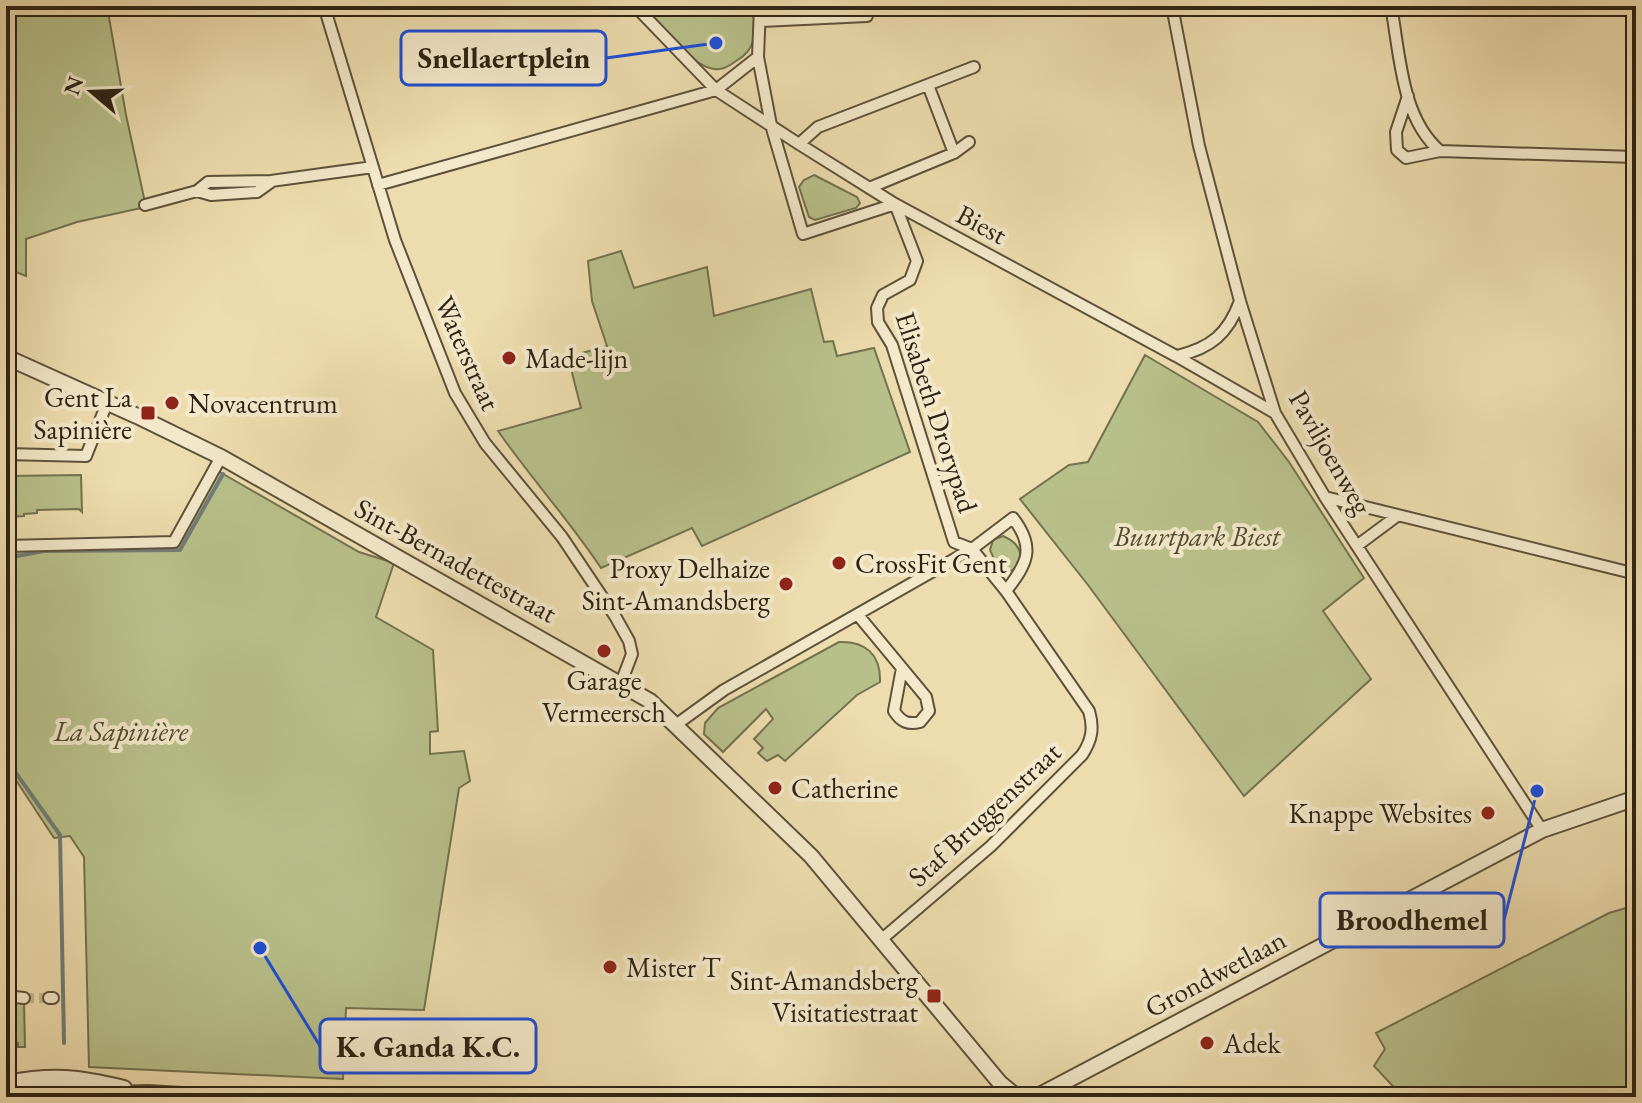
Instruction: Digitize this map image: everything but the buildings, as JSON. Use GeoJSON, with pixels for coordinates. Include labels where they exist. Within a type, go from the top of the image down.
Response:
{"type":"FeatureCollection","features":[{"type":"Feature","properties":{"kind":"street","name":"Waterstraat"},"geometry":{"type":"LineString","coordinates":[[324,6],[378,185],[412,288],[443,367],[468,418],[591,577],[629,641],[632,654],[621,683]]}},
{"type":"Feature","properties":{"kind":"street","name":"Biest"},"geometry":{"type":"LineString","coordinates":[[635,6],[716,90],[799,144],[895,204],[1275,413]]}},
{"type":"Feature","properties":{"kind":"street"},"geometry":{"type":"LineString","coordinates":[[760,6],[758,57],[771,125],[803,234],[895,204]]}},
{"type":"Feature","properties":{"kind":"street"},"geometry":{"type":"LineString","coordinates":[[761,21],[867,16],[866,6]]}},
{"type":"Feature","properties":{"kind":"street","name":"Paviljoenweg"},"geometry":{"type":"LineString","coordinates":[[1172,6],[1199,146],[1240,301],[1275,413],[1325,497],[1542,830]]}},
{"type":"Feature","properties":{"kind":"street"},"geometry":{"type":"LineString","coordinates":[[1391,6],[1408,96],[1420,129],[1440,151]]}},
{"type":"Feature","properties":{"kind":"street"},"geometry":{"type":"LineString","coordinates":[[378,185],[716,90],[758,57]]}},
{"type":"Feature","properties":{"kind":"street"},"geometry":{"type":"LineString","coordinates":[[799,144],[818,127],[974,67]]}},
{"type":"Feature","properties":{"kind":"street"},"geometry":{"type":"LineString","coordinates":[[928,85],[954,153]]}},
{"type":"Feature","properties":{"kind":"street"},"geometry":{"type":"LineString","coordinates":[[1408,96],[1396,132],[1397,150],[1406,158],[1440,151],[1636,157]]}},
{"type":"Feature","properties":{"kind":"street"},"geometry":{"type":"LineString","coordinates":[[869,188],[954,153],[969,142]]}},
{"type":"Feature","properties":{"kind":"street"},"geometry":{"type":"LineString","coordinates":[[145,205],[197,191],[208,182],[271,181],[373,167]]}},
{"type":"Feature","properties":{"kind":"street","name":"Elisabeth Drorypad"},"geometry":{"type":"LineString","coordinates":[[895,204],[917,261],[910,280],[883,295],[877,308],[878,322],[892,345],[954,542],[972,549]]}},
{"type":"Feature","properties":{"kind":"street"},"geometry":{"type":"LineString","coordinates":[[1176,356],[1199,351],[1231,324],[1240,301]]}},
{"type":"Feature","properties":{"kind":"street","name":"Sint-Bernadettestraat"},"geometry":{"type":"LineString","coordinates":[[6,357],[221,457],[650,701],[811,856],[1000,1083],[1017,1097]]}},
{"type":"Feature","properties":{"kind":"street"},"geometry":{"type":"LineString","coordinates":[[6,454],[86,456],[107,403]]}},
{"type":"Feature","properties":{"kind":"street"},"geometry":{"type":"LineString","coordinates":[[6,546],[174,542],[221,457]]}},
{"type":"Feature","properties":{"kind":"street"},"geometry":{"type":"LineString","coordinates":[[1325,497],[1636,574]]}},
{"type":"Feature","properties":{"kind":"street"},"geometry":{"type":"LineString","coordinates":[[1358,545],[1397,516]]}},
{"type":"Feature","properties":{"kind":"street"},"geometry":{"type":"LineString","coordinates":[[677,724],[724,690],[972,549],[1013,518],[1027,543],[1027,557],[1021,572],[1006,591]]}},
{"type":"Feature","properties":{"kind":"street","name":"Staf Bruggenstraat"},"geometry":{"type":"LineString","coordinates":[[882,939],[991,846],[1066,772],[1090,743],[1092,721],[1089,711],[1006,591],[972,549]]}},
{"type":"Feature","properties":{"kind":"street"},"geometry":{"type":"LineString","coordinates":[[858,615],[902,668],[929,703],[926,718],[920,722],[906,723],[894,711],[902,668]]}},
{"type":"Feature","properties":{"kind":"street","name":"Grondwetlaan"},"geometry":{"type":"LineString","coordinates":[[1036,1097],[1542,830],[1636,798]]}},
{"type":"Feature","properties":{"kind":"street"},"geometry":{"type":"LineString","coordinates":[[6,996],[24,998]]}},
{"type":"Feature","properties":{"kind":"street"},"geometry":{"type":"LineString","coordinates":[[6,1085],[43,1076],[64,1077],[148,1093],[215,1097]]}},
{"type":"Feature","properties":{"kind":"green space"},"geometry":{"type":"Polygon","coordinates":[[[6,6],[107,6],[146,207],[77,222],[26,239],[26,276],[6,268],[6,6]]]}},
{"type":"Feature","properties":{"kind":"green space"},"geometry":{"type":"Polygon","coordinates":[[[643,6],[754,6],[752,44],[743,56],[730,65],[721,69],[709,68],[688,55],[643,6]]]}},
{"type":"Feature","properties":{"kind":"green space"},"geometry":{"type":"Polygon","coordinates":[[[768,6],[861,6],[861,11],[769,16],[768,6]]]}},
{"type":"Feature","properties":{"kind":"green space"},"geometry":{"type":"Polygon","coordinates":[[[814,175],[857,197],[860,203],[856,208],[815,220],[809,217],[799,187],[814,175]]]}},
{"type":"Feature","properties":{"kind":"green space"},"geometry":{"type":"Polygon","coordinates":[[[621,251],[634,288],[707,267],[714,316],[811,289],[824,342],[833,341],[837,356],[874,348],[910,452],[702,546],[692,528],[601,568],[498,431],[581,408],[568,357],[607,346],[592,301],[588,261],[621,251]]]}},
{"type":"Feature","properties":{"kind":"green space","name":"Buurtpark Biest"},"geometry":{"type":"Polygon","coordinates":[[[1145,355],[1258,422],[1289,462],[1364,578],[1323,611],[1371,679],[1244,796],[1088,585],[1020,499],[1069,465],[1088,462],[1145,355]]]}},
{"type":"Feature","properties":{"kind":"green space","name":"La Sapinière"},"geometry":{"type":"Polygon","coordinates":[[[218,471],[359,552],[394,563],[376,617],[433,650],[438,731],[430,732],[430,754],[464,751],[470,781],[459,788],[424,1010],[346,1008],[343,1079],[89,1067],[84,857],[70,836],[54,838],[6,765],[6,547],[176,546],[218,471]]]}},
{"type":"Feature","properties":{"kind":"green space"},"geometry":{"type":"Polygon","coordinates":[[[81,475],[82,512],[79,509],[37,510],[37,513],[24,516],[6,517],[6,476],[81,475]]]}},
{"type":"Feature","properties":{"kind":"green space"},"geometry":{"type":"Polygon","coordinates":[[[1003,536],[1016,544],[1021,557],[1019,567],[1009,572],[998,568],[990,550],[993,540],[1003,536]]]}},
{"type":"Feature","properties":{"kind":"green space"},"geometry":{"type":"Polygon","coordinates":[[[839,642],[857,644],[870,651],[878,664],[880,682],[857,695],[785,761],[778,755],[767,761],[758,753],[763,748],[754,739],[773,719],[766,709],[723,752],[704,734],[705,723],[718,708],[839,642]]]}},
{"type":"Feature","properties":{"kind":"green space"},"geometry":{"type":"Polygon","coordinates":[[[1636,905],[1636,1097],[1403,1097],[1374,1066],[1385,1049],[1376,1033],[1609,913],[1636,905]]]}},
{"type":"Feature","properties":{"kind":"green space"},"geometry":{"type":"Polygon","coordinates":[[[6,1001],[24,1002],[25,1047],[6,1042],[6,1001]]]}},
{"type":"Feature","properties":{"kind":"waterway"},"geometry":{"type":"LineString","coordinates":[[6,558],[44,551],[180,550],[223,474]]}},
{"type":"Feature","properties":{"kind":"waterway"},"geometry":{"type":"LineString","coordinates":[[6,759],[60,835],[64,1043]]}},
{"type":"Feature","properties":{"kind":"tunnel"},"geometry":{"type":"LineString","coordinates":[[24,998],[49,998]]}},
{"type":"Feature","properties":{"kind":"place","name":"Snellaertplein"},"geometry":{"type":"Point","coordinates":[716,43]}},
{"type":"Feature","properties":{"kind":"place","name":"Made-lijn"},"geometry":{"type":"Point","coordinates":[509,358]}},
{"type":"Feature","properties":{"kind":"place","name":"Novacentrum"},"geometry":{"type":"Point","coordinates":[172,403]}},
{"type":"Feature","properties":{"kind":"place","name":"Gent La Sapinière"},"geometry":{"type":"Point","coordinates":[148,413]}},
{"type":"Feature","properties":{"kind":"place","name":"CrossFit Gent"},"geometry":{"type":"Point","coordinates":[839,563]}},
{"type":"Feature","properties":{"kind":"place","name":"Proxy Delhaize Sint-Amandsberg"},"geometry":{"type":"Point","coordinates":[786,584]}},
{"type":"Feature","properties":{"kind":"place","name":"Garage Vermeersch"},"geometry":{"type":"Point","coordinates":[604,651]}},
{"type":"Feature","properties":{"kind":"place","name":"Catherine"},"geometry":{"type":"Point","coordinates":[775,788]}},
{"type":"Feature","properties":{"kind":"place","name":"Broodhemel"},"geometry":{"type":"Point","coordinates":[1537,791]}},
{"type":"Feature","properties":{"kind":"place","name":"Knappe Websites"},"geometry":{"type":"Point","coordinates":[1488,813]}},
{"type":"Feature","properties":{"kind":"place","name":"K. Ganda K.C."},"geometry":{"type":"Point","coordinates":[260,948]}},
{"type":"Feature","properties":{"kind":"place","name":"Mister T"},"geometry":{"type":"Point","coordinates":[610,967]}},
{"type":"Feature","properties":{"kind":"place","name":"Sint-Amandsberg Visitatiestraat"},"geometry":{"type":"Point","coordinates":[934,996]}},
{"type":"Feature","properties":{"kind":"place","name":"Adek"},"geometry":{"type":"Point","coordinates":[1207,1043]}}]}
